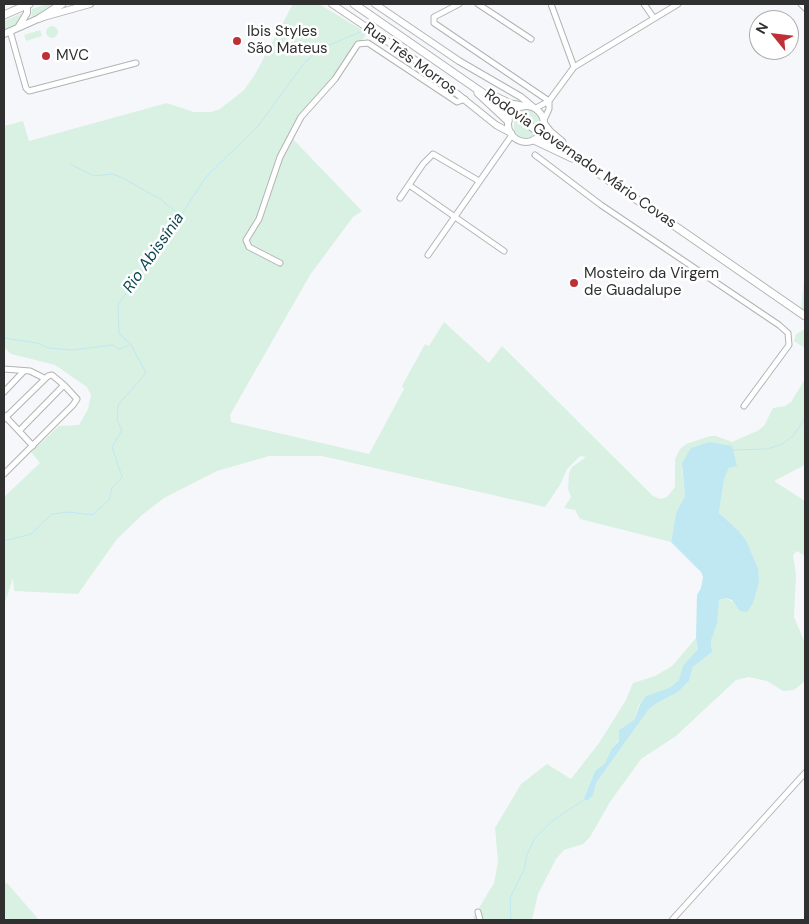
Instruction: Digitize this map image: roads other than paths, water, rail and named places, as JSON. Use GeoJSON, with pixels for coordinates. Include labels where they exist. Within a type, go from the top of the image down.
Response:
{"type":"FeatureCollection","features":[{"type":"Feature","properties":{"kind":"highway"},"geometry":{"type":"LineString","coordinates":[[4,15],[28,4]]}},
{"type":"Feature","properties":{"kind":"highway"},"geometry":{"type":"LineString","coordinates":[[40,18],[62,4]]}},
{"type":"Feature","properties":{"kind":"highway","name":"Rodovia Governador Mário Covas"},"geometry":{"type":"LineString","coordinates":[[354,4],[805,316]]}},
{"type":"Feature","properties":{"kind":"highway"},"geometry":{"type":"LineString","coordinates":[[468,82],[508,121]]}},
{"type":"Feature","properties":{"kind":"highway"},"geometry":{"type":"LineString","coordinates":[[486,94],[511,104],[522,106]]}},
{"type":"Feature","properties":{"kind":"highway"},"geometry":{"type":"LineString","coordinates":[[544,122],[550,132],[586,160],[594,170]]}},
{"type":"Feature","properties":{"kind":"highway"},"geometry":{"type":"LineString","coordinates":[[534,140],[583,162]]}},
{"type":"Feature","properties":{"kind":"main road"},"geometry":{"type":"LineString","coordinates":[[10,31],[25,17],[28,4]]}},
{"type":"Feature","properties":{"kind":"main road"},"geometry":{"type":"LineString","coordinates":[[10,31],[40,18],[90,4]]}},
{"type":"Feature","properties":{"kind":"main road","name":"Rua Três Morros"},"geometry":{"type":"LineString","coordinates":[[332,4],[377,33],[465,99],[496,125],[521,141],[534,140]]}},
{"type":"Feature","properties":{"kind":"main road","name":"Rua Três Morros"},"geometry":{"type":"LineString","coordinates":[[375,4],[458,61],[521,97],[534,107]]}},
{"type":"Feature","properties":{"kind":"main road"},"geometry":{"type":"LineString","coordinates":[[512,134],[508,121],[512,113],[522,106],[534,107],[544,122],[542,133],[534,140]]}},
{"type":"Feature","properties":{"kind":"street"},"geometry":{"type":"LineString","coordinates":[[459,4],[435,16],[433,19],[434,23],[543,100],[550,101]]}},
{"type":"Feature","properties":{"kind":"street"},"geometry":{"type":"LineString","coordinates":[[478,4],[531,39]]}},
{"type":"Feature","properties":{"kind":"street"},"geometry":{"type":"LineString","coordinates":[[550,4],[574,66]]}},
{"type":"Feature","properties":{"kind":"street"},"geometry":{"type":"LineString","coordinates":[[644,4],[653,17]]}},
{"type":"Feature","properties":{"kind":"street"},"geometry":{"type":"LineString","coordinates":[[544,122],[549,110],[550,101],[574,66],[653,17],[678,4]]}},
{"type":"Feature","properties":{"kind":"street"},"geometry":{"type":"LineString","coordinates":[[801,4],[805,8]]}},
{"type":"Feature","properties":{"kind":"street"},"geometry":{"type":"LineString","coordinates":[[10,31],[26,88],[29,91],[136,63]]}},
{"type":"Feature","properties":{"kind":"street"},"geometry":{"type":"LineString","coordinates":[[280,263],[249,247],[246,240],[259,219],[280,157],[301,117],[335,79],[358,44],[368,43],[457,102],[465,99]]}},
{"type":"Feature","properties":{"kind":"street"},"geometry":{"type":"LineString","coordinates":[[534,107],[543,100]]}},
{"type":"Feature","properties":{"kind":"street"},"geometry":{"type":"LineString","coordinates":[[428,255],[512,134]]}},
{"type":"Feature","properties":{"kind":"street"},"geometry":{"type":"LineString","coordinates":[[400,198],[423,164],[433,154],[479,181]]}},
{"type":"Feature","properties":{"kind":"street"},"geometry":{"type":"LineString","coordinates":[[535,155],[601,204],[788,333],[789,345],[744,406]]}},
{"type":"Feature","properties":{"kind":"street"},"geometry":{"type":"LineString","coordinates":[[409,185],[504,251]]}},
{"type":"Feature","properties":{"kind":"street"},"geometry":{"type":"LineString","coordinates":[[4,369],[36,373],[44,378]]}},
{"type":"Feature","properties":{"kind":"street"},"geometry":{"type":"LineString","coordinates":[[4,392],[23,372]]}},
{"type":"Feature","properties":{"kind":"street"},"geometry":{"type":"LineString","coordinates":[[4,474],[33,446],[73,405],[76,396],[52,375],[44,378],[4,417],[33,446]]}},
{"type":"Feature","properties":{"kind":"street"},"geometry":{"type":"LineString","coordinates":[[19,431],[64,385]]}},
{"type":"Feature","properties":{"kind":"street"},"geometry":{"type":"LineString","coordinates":[[672,920],[805,773]]}},
{"type":"Feature","properties":{"kind":"street"},"geometry":{"type":"LineString","coordinates":[[478,912],[480,920]]}},
{"type":"Feature","properties":{"kind":"water"},"geometry":{"type":"Polygon","coordinates":[[[709,442],[732,446],[737,466],[729,468],[724,479],[719,513],[746,540],[758,568],[759,582],[753,603],[747,612],[740,611],[732,600],[726,598],[719,600],[717,623],[711,641],[712,652],[693,667],[689,681],[678,692],[649,709],[596,783],[593,795],[587,801],[584,798],[595,771],[605,763],[612,748],[619,741],[619,730],[635,719],[640,704],[646,696],[669,688],[679,680],[683,666],[698,649],[696,638],[697,595],[701,588],[703,577],[701,572],[671,542],[676,513],[685,496],[682,463],[691,448],[709,442]]]}},
{"type":"Feature","properties":{"kind":"waterway","name":"Rio Abissínia"},"geometry":{"type":"LineString","coordinates":[[4,541],[31,534],[52,514],[69,512],[92,515],[109,500],[112,488],[122,477],[112,447],[122,430],[117,420],[118,405],[146,373],[130,343],[119,334],[118,304],[141,273],[149,257],[166,239],[205,178],[259,125],[304,63],[322,48],[365,30]]}},
{"type":"Feature","properties":{"kind":"waterway"},"geometry":{"type":"LineString","coordinates":[[70,164],[94,176],[112,174],[121,177],[160,199],[180,215]]}},
{"type":"Feature","properties":{"kind":"waterway"},"geometry":{"type":"LineString","coordinates":[[4,338],[37,343],[49,348],[72,350],[113,345],[119,349],[129,345]]}},
{"type":"Feature","properties":{"kind":"waterway"},"geometry":{"type":"LineString","coordinates":[[732,450],[766,449],[781,445],[793,436],[805,418]]}},
{"type":"Feature","properties":{"kind":"waterway"},"geometry":{"type":"LineString","coordinates":[[511,920],[510,898],[524,870],[527,855],[534,839],[552,821],[585,799]]}},
{"type":"Feature","properties":{"kind":"place","name":"Ibis Styles São Mateus"},"geometry":{"type":"Point","coordinates":[237,41]}},
{"type":"Feature","properties":{"kind":"place","name":"MVC"},"geometry":{"type":"Point","coordinates":[46,56]}},
{"type":"Feature","properties":{"kind":"place","name":"Mosteiro da Virgem de Guadalupe"},"geometry":{"type":"Point","coordinates":[574,283]}}]}
